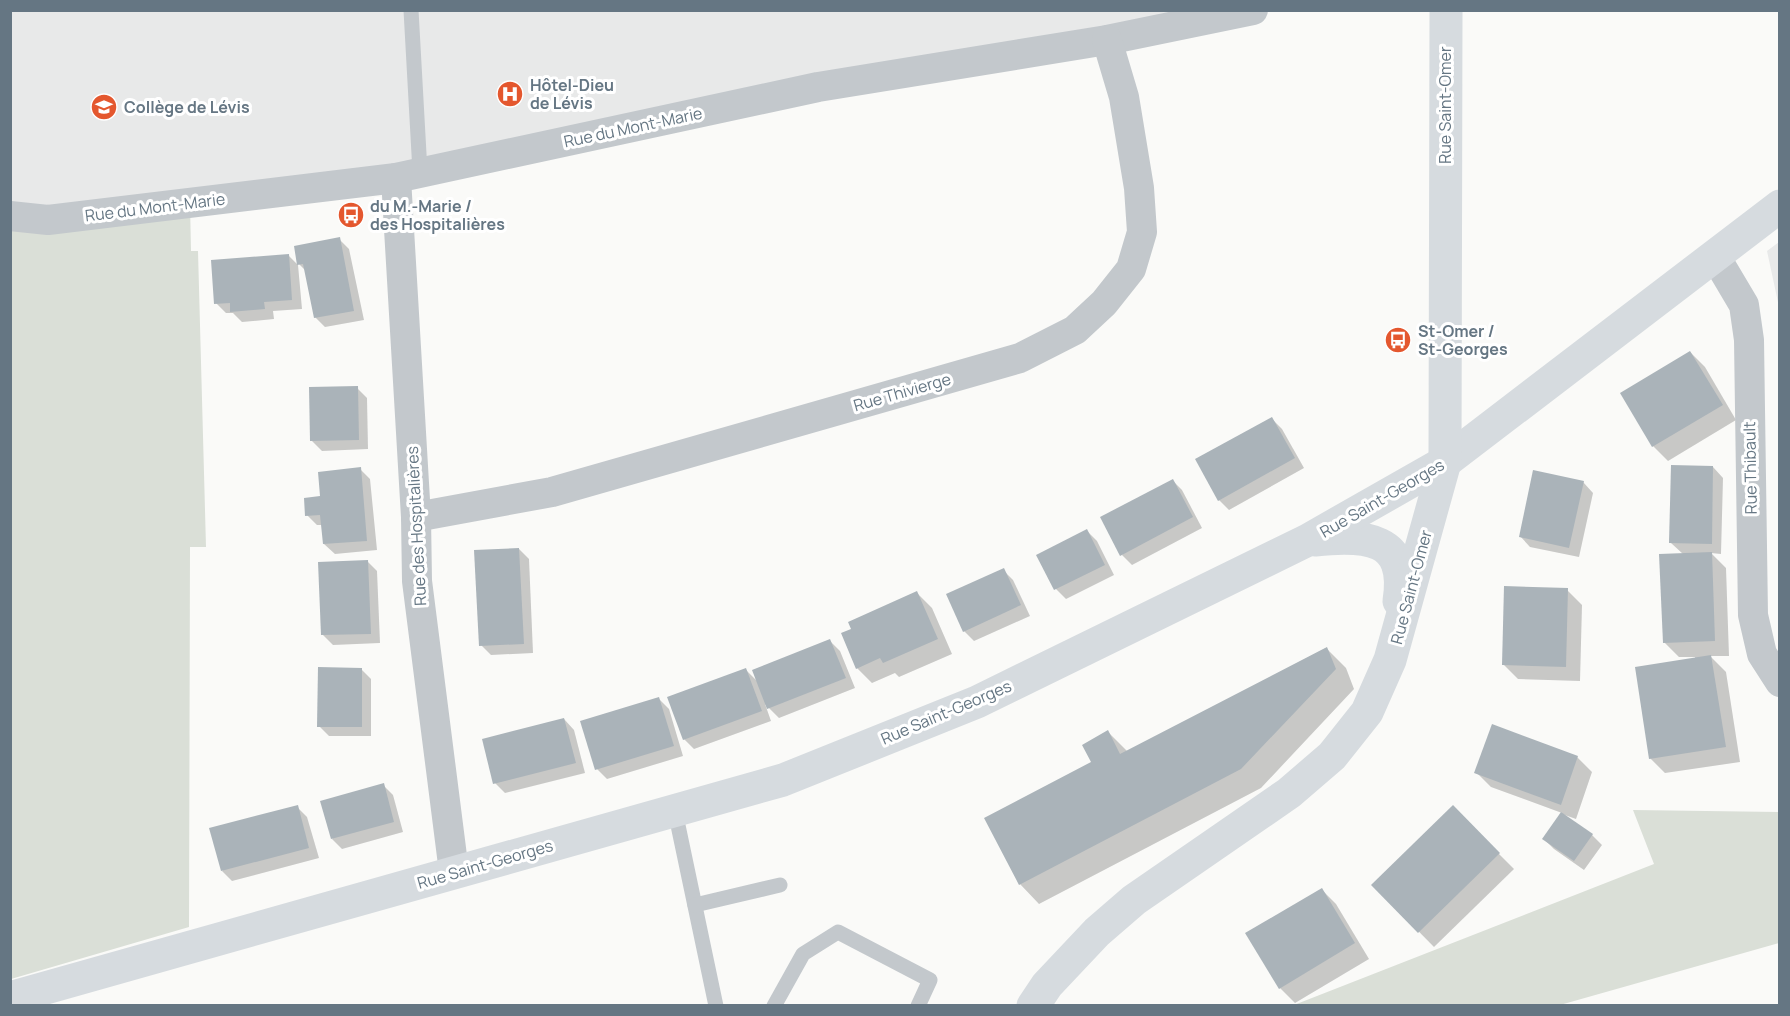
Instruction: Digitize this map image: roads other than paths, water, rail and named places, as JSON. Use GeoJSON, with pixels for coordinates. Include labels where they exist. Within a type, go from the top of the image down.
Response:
{"type":"FeatureCollection","features":[{"type":"Feature","properties":{"kind":"street","name":"Rue du Mont-Marie"},"geometry":{"type":"LineString","coordinates":[[10,216],[48,220],[408,175],[818,87],[1107,40],[1254,10]]}},
{"type":"Feature","properties":{"kind":"street","name":"Rue Saint-Omer"},"geometry":{"type":"LineString","coordinates":[[1033,1005],[1047,985],[1097,932],[1134,900],[1289,793],[1332,756],[1367,712],[1390,660],[1445,462],[1446,10]]}},
{"type":"Feature","properties":{"kind":"street","name":"Rue Thivierge"},"geometry":{"type":"LineString","coordinates":[[416,517],[575,486],[1020,358],[1075,330],[1104,303],[1131,269],[1142,232],[1139,188],[1124,97],[1107,40]]}},
{"type":"Feature","properties":{"kind":"street","name":"Rue des Hospitalières"},"geometry":{"type":"LineString","coordinates":[[408,175],[417,581],[454,872]]}},
{"type":"Feature","properties":{"kind":"street","name":"Rue Saint-Georges"},"geometry":{"type":"LineString","coordinates":[[10,998],[783,780],[977,702],[1308,540],[1445,462],[1779,206]]}},
{"type":"Feature","properties":{"kind":"street","name":"Rue Thibault"},"geometry":{"type":"LineString","coordinates":[[1715,256],[1744,305],[1749,340],[1753,615],[1762,654],[1779,682]]}},
{"type":"Feature","properties":{"kind":"street"},"geometry":{"type":"LineString","coordinates":[[1308,540],[1365,538],[1387,547],[1400,569],[1402,584],[1390,660]]}},
{"type":"Feature","properties":{"kind":"lane"},"geometry":{"type":"LineString","coordinates":[[408,175],[411,10]]}},
{"type":"Feature","properties":{"kind":"lane"},"geometry":{"type":"LineString","coordinates":[[675,811],[716,1005]]}},
{"type":"Feature","properties":{"kind":"lane"},"geometry":{"type":"LineString","coordinates":[[695,905],[780,885]]}},
{"type":"Feature","properties":{"kind":"lane"},"geometry":{"type":"LineString","coordinates":[[774,1005],[802,954],[838,932],[930,980],[918,1005]]}},
{"type":"Feature","properties":{"kind":"place","name":"Hôtel-Dieu de Lévis"},"geometry":{"type":"Point","coordinates":[510,94]}},
{"type":"Feature","properties":{"kind":"place","name":"Collège de Lévis"},"geometry":{"type":"Point","coordinates":[104,107]}},
{"type":"Feature","properties":{"kind":"place","name":"du M.-Marie / des Hospitalières"},"geometry":{"type":"Point","coordinates":[351,215]}},
{"type":"Feature","properties":{"kind":"place","name":"St-Omer / St-Georges"},"geometry":{"type":"Point","coordinates":[1398,340]}}]}
